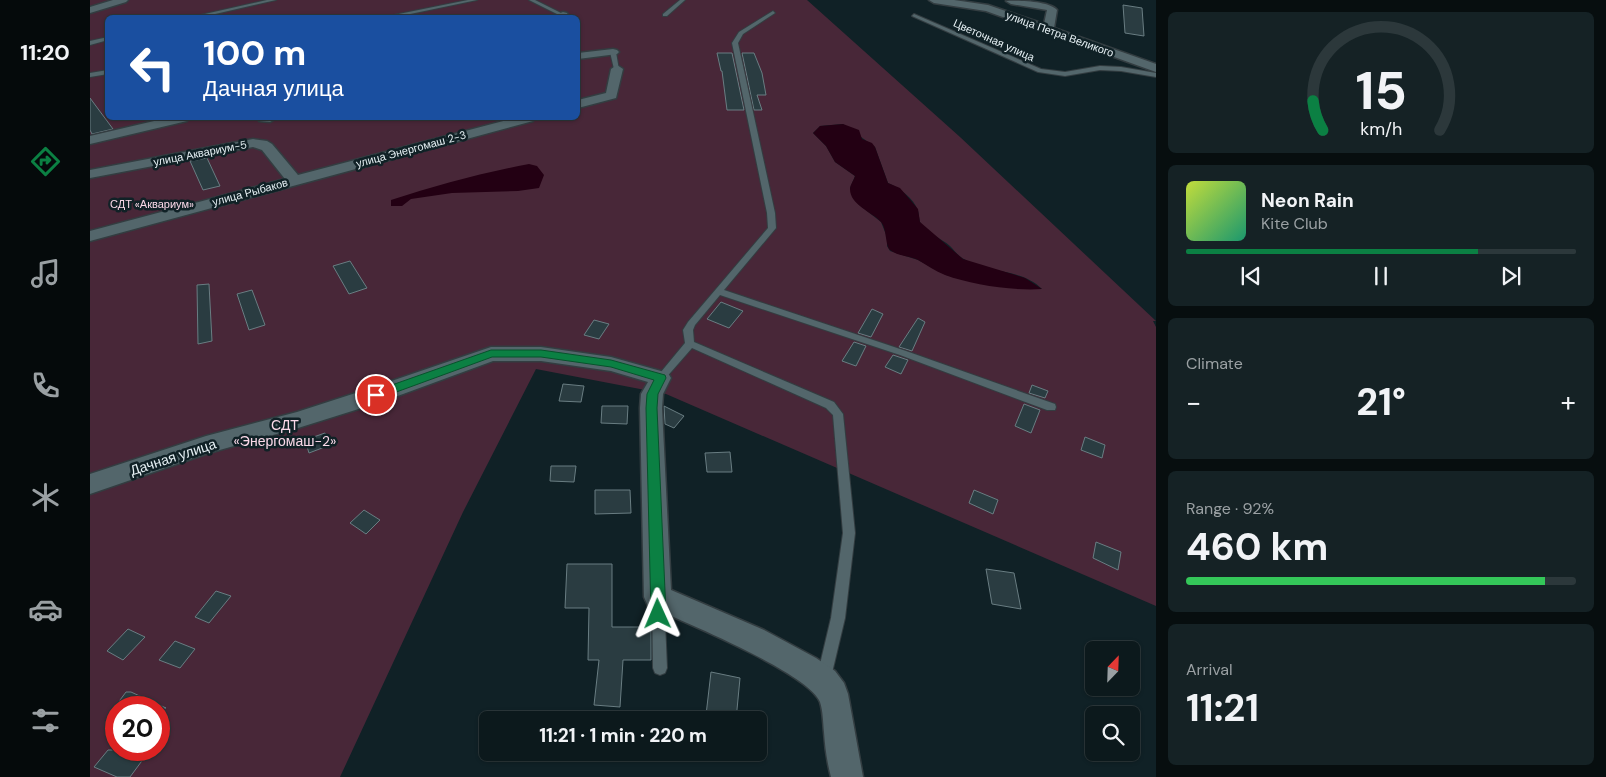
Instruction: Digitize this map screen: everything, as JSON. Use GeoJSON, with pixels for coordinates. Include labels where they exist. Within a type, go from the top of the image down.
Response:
{"type":"FeatureCollection","features":[{"type":"Feature","properties":{"kind":"street"},"geometry":{"type":"LineString","coordinates":[[90,10],[123,0]]}},
{"type":"Feature","properties":{"kind":"street","name":"улица Петра Великого"},"geometry":{"type":"LineString","coordinates":[[934,0],[988,8],[1156,68]]}},
{"type":"Feature","properties":{"kind":"street"},"geometry":{"type":"LineString","coordinates":[[1012,1],[1050,8],[1052,10],[1048,30]]}},
{"type":"Feature","properties":{"kind":"street"},"geometry":{"type":"LineString","coordinates":[[580,56],[614,52]]}},
{"type":"Feature","properties":{"kind":"street"},"geometry":{"type":"LineString","coordinates":[[580,103],[612,95],[617,69]]}},
{"type":"Feature","properties":{"kind":"street"},"geometry":{"type":"LineString","coordinates":[[90,140],[174,120]]}},
{"type":"Feature","properties":{"kind":"street","name":"улица Энергомаш 2-3"},"geometry":{"type":"LineString","coordinates":[[294,180],[520,120]]}},
{"type":"Feature","properties":{"kind":"street","name":"улица Аквариум-5"},"geometry":{"type":"LineString","coordinates":[[90,174],[253,143],[262,144],[267,147],[294,180]]}},
{"type":"Feature","properties":{"kind":"street","name":"улица Рыбаков"},"geometry":{"type":"LineString","coordinates":[[90,236],[294,180]]}},
{"type":"Feature","properties":{"kind":"street","name":"Дачная улица"},"geometry":{"type":"LineString","coordinates":[[90,484],[206,446],[367,398],[491,354],[541,354],[611,364],[661,378]]}},
{"type":"Feature","properties":{"kind":"street"},"geometry":{"type":"LineString","coordinates":[[661,378],[652,394],[651,408],[658,597],[806,666],[823,680],[832,693],[840,749],[847,777]]}},
{"type":"Feature","properties":{"kind":"lane"},"geometry":{"type":"LineString","coordinates":[[204,15],[274,0]]}},
{"type":"Feature","properties":{"kind":"lane"},"geometry":{"type":"LineString","coordinates":[[396,15],[475,0]]}},
{"type":"Feature","properties":{"kind":"lane"},"geometry":{"type":"LineString","coordinates":[[531,0],[556,15]]}},
{"type":"Feature","properties":{"kind":"lane"},"geometry":{"type":"LineString","coordinates":[[665,15],[683,0]]}},
{"type":"Feature","properties":{"kind":"lane"},"geometry":{"type":"LineString","coordinates":[[661,378],[690,344],[688,330],[691,324],[772,228],[771,213],[735,43],[742,33],[773,12]]}},
{"type":"Feature","properties":{"kind":"lane","name":"Цветочная улица"},"geometry":{"type":"LineString","coordinates":[[914,15],[1040,71],[1065,74],[1100,68],[1121,69],[1156,75]]}},
{"type":"Feature","properties":{"kind":"lane"},"geometry":{"type":"LineString","coordinates":[[90,43],[105,39]]}},
{"type":"Feature","properties":{"kind":"lane"},"geometry":{"type":"LineString","coordinates":[[614,52],[617,69]]}},
{"type":"Feature","properties":{"kind":"lane"},"geometry":{"type":"LineString","coordinates":[[90,75],[105,72]]}},
{"type":"Feature","properties":{"kind":"lane"},"geometry":{"type":"LineString","coordinates":[[718,292],[903,354],[1051,408]]}},
{"type":"Feature","properties":{"kind":"lane"},"geometry":{"type":"LineString","coordinates":[[690,344],[830,405],[838,414],[849,533],[838,618],[823,680]]}},
{"type":"Feature","properties":{"kind":"lane"},"geometry":{"type":"LineString","coordinates":[[658,597],[660,668]]}},
{"type":"Feature","properties":{"kind":"green space","name":"СДТ «Энергомаш-2»"},"geometry":{"type":"Polygon","coordinates":[[[90,0],[807,0],[960,137],[1156,321],[1153,321],[1156,327],[1156,606],[666,394],[536,369],[463,512],[340,777],[90,777],[90,0]],[[843,124],[820,126],[813,133],[826,146],[835,162],[855,176],[850,188],[858,204],[881,222],[890,251],[918,260],[946,275],[970,281],[1042,289],[1034,282],[1015,274],[973,264],[962,258],[950,246],[926,229],[920,222],[916,206],[910,198],[888,183],[875,147],[843,124]]]}},
{"type":"Feature","properties":{"kind":"shaded area"},"geometry":{"type":"Polygon","coordinates":[[[843,124],[859,130],[862,139],[872,143],[888,183],[900,188],[918,209],[920,222],[963,259],[1025,278],[1042,289],[1006,288],[968,282],[945,275],[918,260],[896,254],[890,250],[881,222],[857,204],[851,195],[850,187],[855,176],[835,162],[826,146],[813,133],[820,126],[843,124]]]}},
{"type":"Feature","properties":{"kind":"shaded area"},"geometry":{"type":"Polygon","coordinates":[[[529,164],[537,166],[544,175],[539,188],[518,191],[452,193],[411,199],[402,206],[391,206],[391,200],[425,189],[529,164]]]}},
{"type":"Feature","properties":{"kind":"building"},"geometry":{"type":"Polygon","coordinates":[[[1123,5],[1142,8],[1144,36],[1125,33],[1123,5]]]}},
{"type":"Feature","properties":{"kind":"building"},"geometry":{"type":"Polygon","coordinates":[[[717,53],[732,53],[744,110],[727,110],[722,71],[717,53]]]}},
{"type":"Feature","properties":{"kind":"building"},"geometry":{"type":"Polygon","coordinates":[[[742,53],[754,53],[762,73],[766,95],[757,95],[762,110],[754,110],[742,53]]]}},
{"type":"Feature","properties":{"kind":"building"},"geometry":{"type":"Polygon","coordinates":[[[90,98],[113,129],[92,134],[90,130],[90,98]]]}},
{"type":"Feature","properties":{"kind":"building"},"geometry":{"type":"Polygon","coordinates":[[[207,158],[220,186],[203,190],[190,161],[207,158]]]}},
{"type":"Feature","properties":{"kind":"building"},"geometry":{"type":"Polygon","coordinates":[[[350,261],[367,288],[349,294],[333,266],[350,261]]]}},
{"type":"Feature","properties":{"kind":"building"},"geometry":{"type":"Polygon","coordinates":[[[209,284],[212,341],[198,344],[197,285],[209,284]]]}},
{"type":"Feature","properties":{"kind":"building"},"geometry":{"type":"Polygon","coordinates":[[[252,290],[265,325],[249,330],[237,294],[252,290]]]}},
{"type":"Feature","properties":{"kind":"building"},"geometry":{"type":"Polygon","coordinates":[[[721,302],[743,311],[729,328],[707,319],[721,302]]]}},
{"type":"Feature","properties":{"kind":"building"},"geometry":{"type":"Polygon","coordinates":[[[872,309],[883,314],[871,337],[858,333],[872,309]]]}},
{"type":"Feature","properties":{"kind":"building"},"geometry":{"type":"Polygon","coordinates":[[[918,318],[925,322],[912,351],[899,347],[918,318]]]}},
{"type":"Feature","properties":{"kind":"building"},"geometry":{"type":"Polygon","coordinates":[[[594,320],[609,324],[599,339],[584,335],[594,320]]]}},
{"type":"Feature","properties":{"kind":"building"},"geometry":{"type":"Polygon","coordinates":[[[854,342],[866,346],[856,366],[842,361],[854,342]]]}},
{"type":"Feature","properties":{"kind":"building"},"geometry":{"type":"Polygon","coordinates":[[[893,355],[908,360],[901,374],[885,367],[893,355]]]}},
{"type":"Feature","properties":{"kind":"building"},"geometry":{"type":"Polygon","coordinates":[[[563,384],[584,386],[581,402],[559,401],[563,384]]]}},
{"type":"Feature","properties":{"kind":"building"},"geometry":{"type":"Polygon","coordinates":[[[1032,385],[1048,391],[1045,398],[1029,393],[1032,385]]]}},
{"type":"Feature","properties":{"kind":"building"},"geometry":{"type":"Polygon","coordinates":[[[1024,404],[1040,410],[1031,433],[1015,426],[1024,404]]]}},
{"type":"Feature","properties":{"kind":"building"},"geometry":{"type":"Polygon","coordinates":[[[602,406],[628,406],[627,424],[601,423],[602,406]]]}},
{"type":"Feature","properties":{"kind":"building"},"geometry":{"type":"Polygon","coordinates":[[[664,406],[684,416],[674,428],[665,424],[664,406]]]}},
{"type":"Feature","properties":{"kind":"building"},"geometry":{"type":"Polygon","coordinates":[[[325,433],[330,445],[309,453],[305,440],[325,433]]]}},
{"type":"Feature","properties":{"kind":"building"},"geometry":{"type":"Polygon","coordinates":[[[1085,437],[1105,445],[1102,458],[1081,450],[1085,437]]]}},
{"type":"Feature","properties":{"kind":"building"},"geometry":{"type":"Polygon","coordinates":[[[730,452],[732,472],[707,472],[705,453],[730,452]]]}},
{"type":"Feature","properties":{"kind":"building"},"geometry":{"type":"Polygon","coordinates":[[[551,466],[576,466],[574,482],[550,481],[551,466]]]}},
{"type":"Feature","properties":{"kind":"building"},"geometry":{"type":"Polygon","coordinates":[[[595,490],[630,490],[631,513],[595,514],[595,490]]]}},
{"type":"Feature","properties":{"kind":"building"},"geometry":{"type":"Polygon","coordinates":[[[974,490],[998,500],[993,514],[969,503],[974,490]]]}},
{"type":"Feature","properties":{"kind":"building"},"geometry":{"type":"Polygon","coordinates":[[[364,510],[380,520],[366,534],[350,523],[364,510]]]}},
{"type":"Feature","properties":{"kind":"building"},"geometry":{"type":"Polygon","coordinates":[[[1096,542],[1121,552],[1118,570],[1093,558],[1096,542]]]}},
{"type":"Feature","properties":{"kind":"building"},"geometry":{"type":"Polygon","coordinates":[[[567,564],[612,564],[612,627],[651,627],[651,660],[623,660],[620,707],[594,705],[599,660],[588,660],[589,608],[565,608],[567,564]]]}},
{"type":"Feature","properties":{"kind":"building"},"geometry":{"type":"Polygon","coordinates":[[[986,569],[1014,573],[1021,609],[992,604],[986,569]]]}},
{"type":"Feature","properties":{"kind":"building"},"geometry":{"type":"Polygon","coordinates":[[[216,591],[231,596],[209,623],[195,617],[216,591]]]}},
{"type":"Feature","properties":{"kind":"building"},"geometry":{"type":"Polygon","coordinates":[[[128,629],[145,637],[123,660],[107,651],[128,629]]]}},
{"type":"Feature","properties":{"kind":"building"},"geometry":{"type":"Polygon","coordinates":[[[175,641],[195,649],[180,668],[159,660],[175,641]]]}},
{"type":"Feature","properties":{"kind":"building"},"geometry":{"type":"Polygon","coordinates":[[[711,672],[740,678],[737,711],[706,711],[711,672]]]}},
{"type":"Feature","properties":{"kind":"building"},"geometry":{"type":"Polygon","coordinates":[[[126,692],[131,692],[140,696],[123,696],[126,692]]]}},
{"type":"Feature","properties":{"kind":"building"},"geometry":{"type":"Polygon","coordinates":[[[105,754],[105,761],[142,761],[130,777],[117,777],[94,767],[105,754]]]}},
{"type":"Feature","properties":{"kind":"route"},"geometry":{"type":"LineString","coordinates":[[376,395],[491,354],[541,354],[611,364],[661,378],[652,394],[651,408],[658,614]]}},
{"type":"Feature","properties":{"kind":"park label","name":"СДТ «Аквариум»"},"geometry":{"type":"Point","coordinates":[152,204]}}]}
